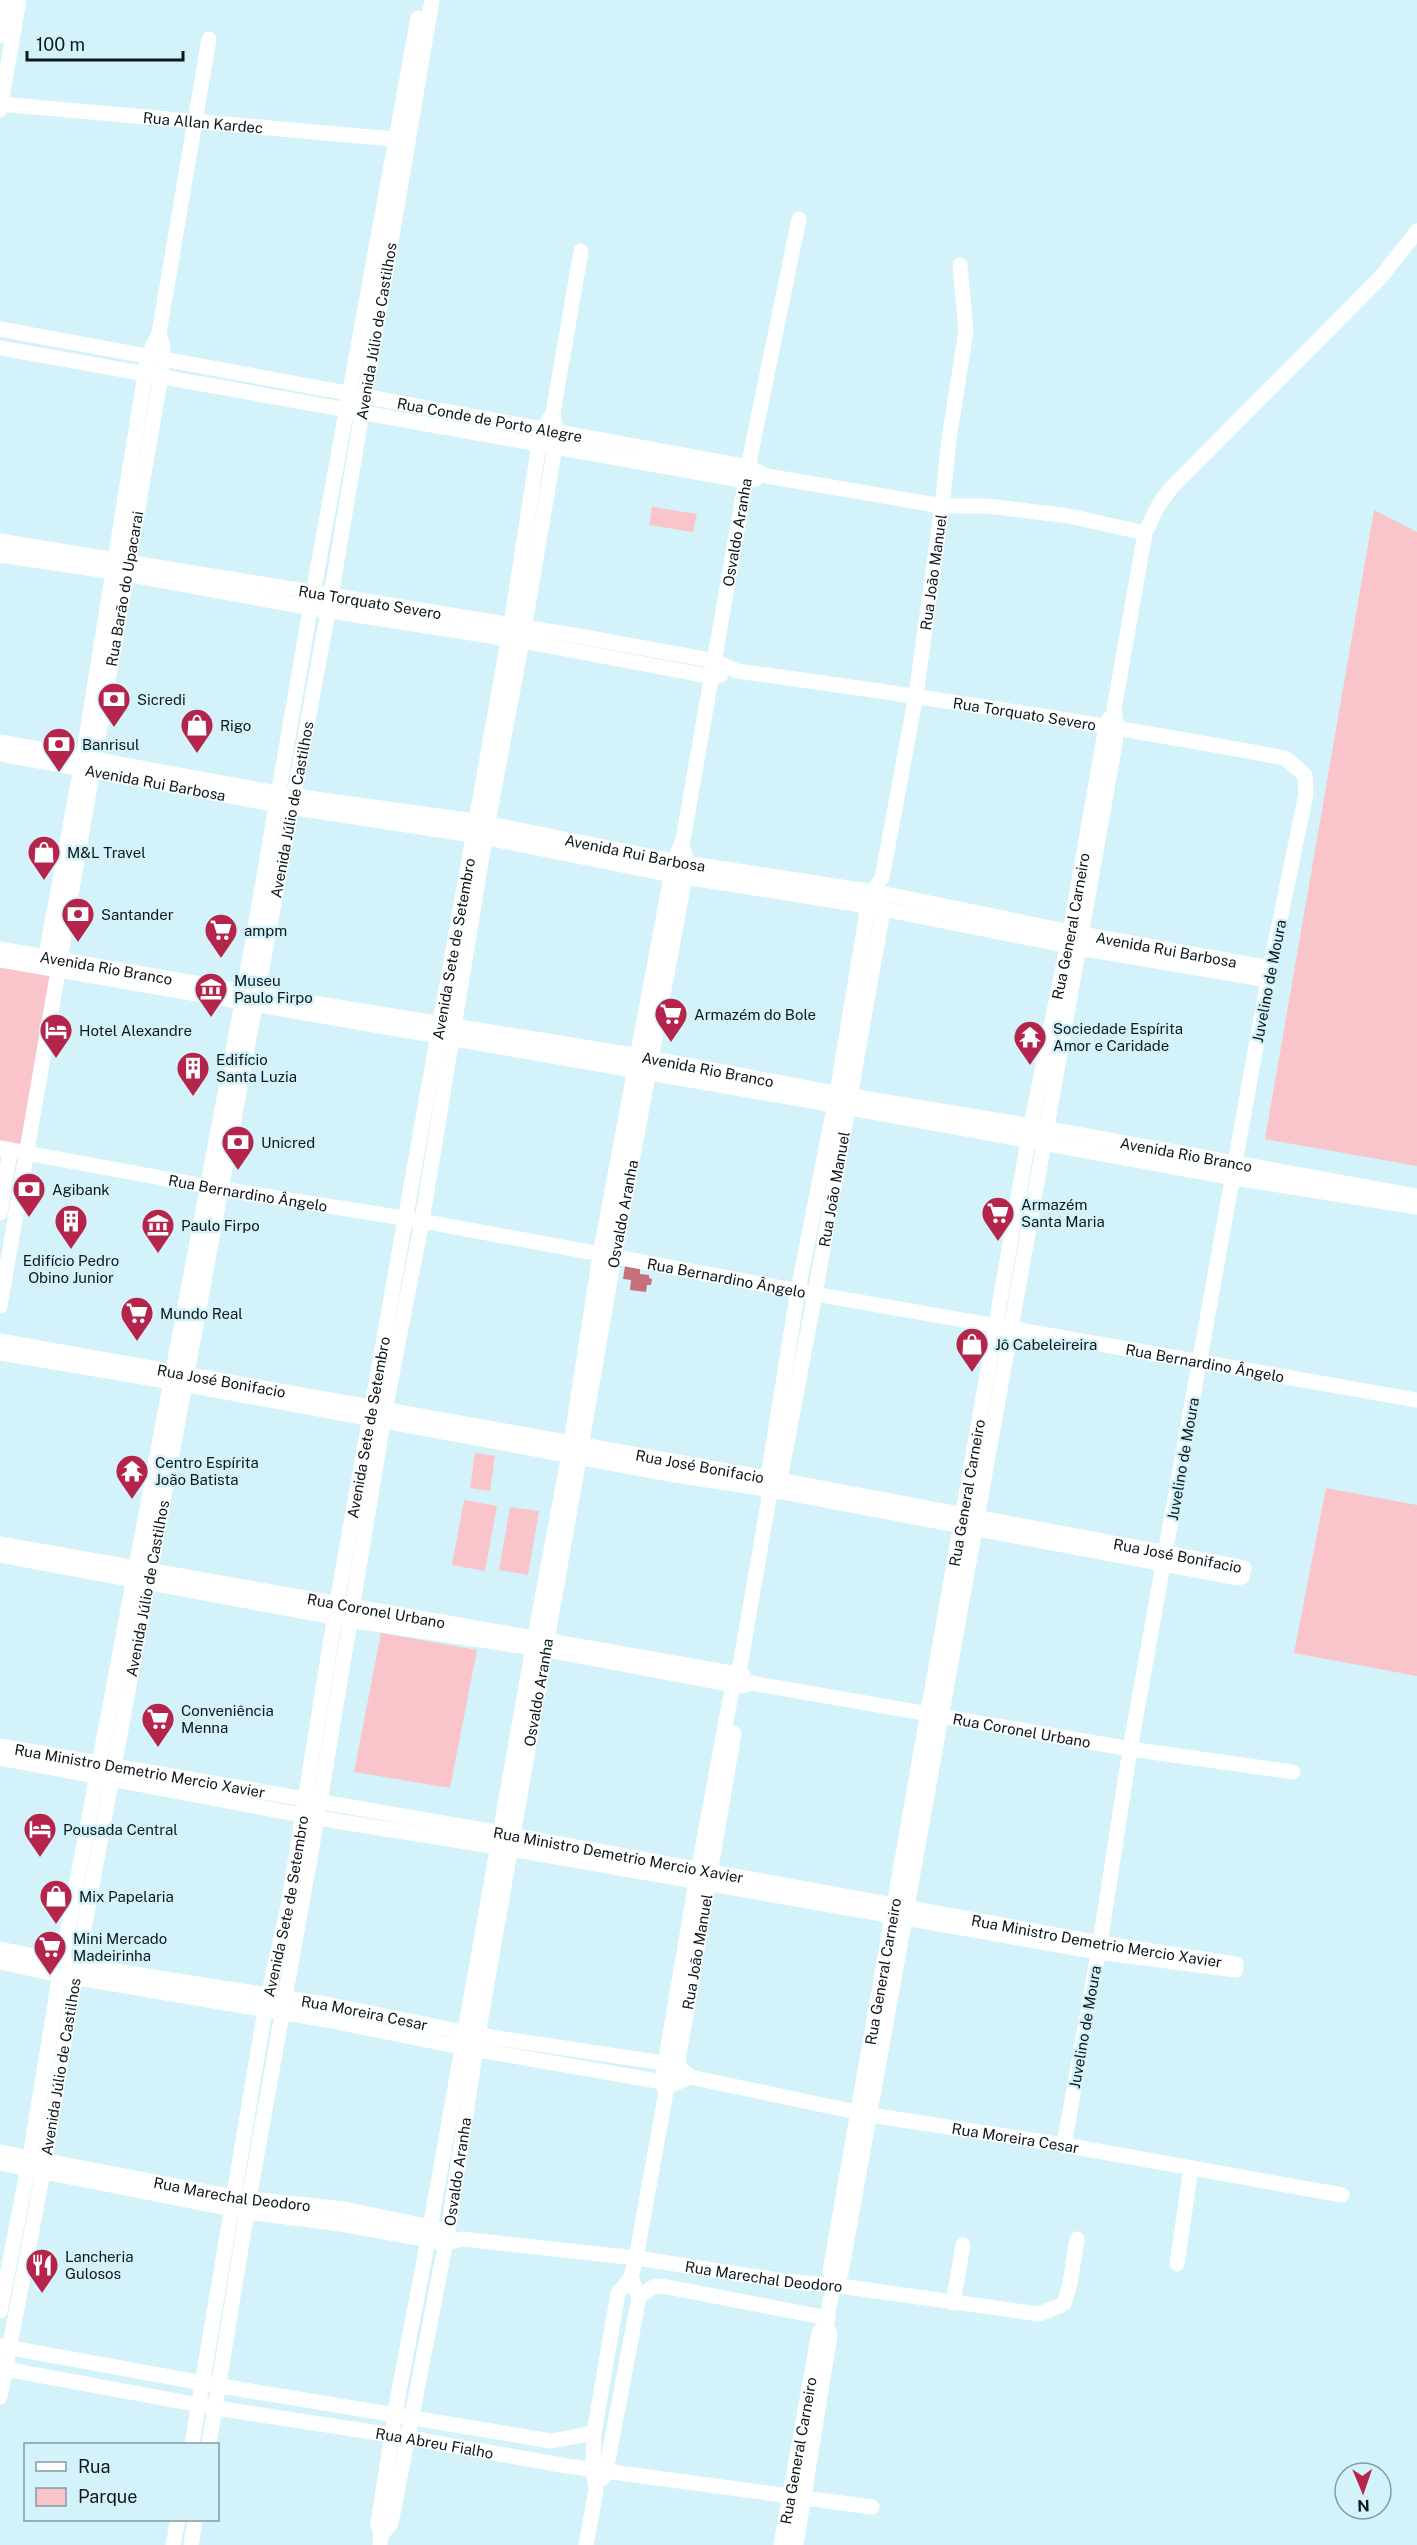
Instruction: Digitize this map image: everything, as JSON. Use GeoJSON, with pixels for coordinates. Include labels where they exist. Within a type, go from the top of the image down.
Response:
{"type":"FeatureCollection","features":[{"type":"Feature","properties":{"kind":"street"},"geometry":{"type":"LineString","coordinates":[[0,36],[6,0]]}},
{"type":"Feature","properties":{"kind":"street"},"geometry":{"type":"LineString","coordinates":[[0,106],[19,0]]}},
{"type":"Feature","properties":{"kind":"street","name":"Avenida Júlio de Castilhos"},"geometry":{"type":"LineString","coordinates":[[0,2311],[28,2163],[44,2115],[68,1969],[107,1771],[260,943],[285,800],[312,600],[355,403],[427,2]]}},
{"type":"Feature","properties":{"kind":"street","name":"Rua Barão do Upacarai"},"geometry":{"type":"LineString","coordinates":[[0,1306],[27,1154],[52,964],[97,712],[154,374],[193,123],[209,39]]}},
{"type":"Feature","properties":{"kind":"street","name":"Rua Allan Kardec"},"geometry":{"type":"LineString","coordinates":[[0,106],[401,139]]}},
{"type":"Feature","properties":{"kind":"street","name":"Osvaldo Aranha"},"geometry":{"type":"LineString","coordinates":[[381,2540],[378,2523],[393,2425],[446,2139],[470,2041],[576,1450],[607,1256],[680,865],[747,474],[799,219]]}},
{"type":"Feature","properties":{"kind":"street"},"geometry":{"type":"LineString","coordinates":[[1145,533],[1171,488],[1381,277],[1417,231]]}},
{"type":"Feature","properties":{"kind":"street","name":"Avenida Sete de Setembro"},"geometry":{"type":"LineString","coordinates":[[378,1414],[422,1221],[446,1031],[480,829],[517,632],[581,251]]}},
{"type":"Feature","properties":{"kind":"street","name":"Rua João Manuel"},"geometry":{"type":"LineString","coordinates":[[600,2470],[594,2433],[618,2293],[631,2278],[636,2258],[720,1783],[741,1678],[790,1386],[815,1294],[837,1173],[843,1100],[877,900],[916,695],[949,439],[966,331],[960,265]]}},
{"type":"Feature","properties":{"kind":"street","name":"Rua Conde de Porto Alegre"},"geometry":{"type":"LineString","coordinates":[[0,329],[155,357],[253,384]]}},
{"type":"Feature","properties":{"kind":"street"},"geometry":{"type":"LineString","coordinates":[[60,358],[65,341]]}},
{"type":"Feature","properties":{"kind":"street","name":"Rua Conde de Porto Alegre"},"geometry":{"type":"LineString","coordinates":[[0,348],[154,374],[253,384],[451,420],[551,435],[607,448],[747,474],[942,506],[988,506],[1069,516],[1145,533]]}},
{"type":"Feature","properties":{"kind":"street","name":"Avenida Júlio de Castilhos"},"geometry":{"type":"LineString","coordinates":[[285,800],[329,603],[355,403]]}},
{"type":"Feature","properties":{"kind":"street","name":"Rua Conde de Porto Alegre"},"geometry":{"type":"LineString","coordinates":[[451,420],[539,444],[551,435]]}},
{"type":"Feature","properties":{"kind":"street","name":"Avenida Sete de Setembro"},"geometry":{"type":"LineString","coordinates":[[525,579],[539,444]]}},
{"type":"Feature","properties":{"kind":"street","name":"Rua General Carneiro"},"geometry":{"type":"LineString","coordinates":[[1003,1327],[1021,1273],[1038,1179],[1041,1133],[1056,1039],[1145,533]]}},
{"type":"Feature","properties":{"kind":"street","name":"Rua Torquato Severo"},"geometry":{"type":"LineString","coordinates":[[0,541],[40,554],[517,632],[714,669],[916,695],[1111,726],[1285,758],[1305,775]]}},
{"type":"Feature","properties":{"kind":"street","name":"Rua Torquato Severo"},"geometry":{"type":"LineString","coordinates":[[0,555],[40,554]]}},
{"type":"Feature","properties":{"kind":"street","name":"Avenida Rui Barbosa"},"geometry":{"type":"LineString","coordinates":[[0,742],[88,764],[184,782],[285,800],[480,829],[772,884],[877,900],[1074,940],[1269,974]]}},
{"type":"Feature","properties":{"kind":"street","name":"Avenida Rui Barbosa"},"geometry":{"type":"LineString","coordinates":[[0,754],[88,764]]}},
{"type":"Feature","properties":{"kind":"street","name":"Juvelino de Moura"},"geometry":{"type":"LineString","coordinates":[[1064,2145],[1099,1947],[1130,1749],[1269,974],[1306,794],[1305,775]]}},
{"type":"Feature","properties":{"kind":"street","name":"Avenida Rio Branco"},"geometry":{"type":"LineString","coordinates":[[0,949],[52,964]]}},
{"type":"Feature","properties":{"kind":"street","name":"Avenida Rio Branco"},"geometry":{"type":"LineString","coordinates":[[0,960],[52,964],[743,1082],[939,1118],[1041,1133],[1129,1152],[1321,1186],[1417,1207]]}},
{"type":"Feature","properties":{"kind":"street","name":"Avenida Sete de Setembro"},"geometry":{"type":"LineString","coordinates":[[209,2443],[219,2386],[218,2344],[232,2256],[241,2204],[266,2106],[284,2006],[294,1907],[378,1414],[405,1219],[446,1031]]}},
{"type":"Feature","properties":{"kind":"street","name":"Rua João Manuel"},"geometry":{"type":"LineString","coordinates":[[790,1386],[798,1290],[822,1170],[843,1100]]}},
{"type":"Feature","properties":{"kind":"street","name":"Avenida Rio Branco"},"geometry":{"type":"LineString","coordinates":[[939,1118],[1028,1141],[1041,1133]]}},
{"type":"Feature","properties":{"kind":"street","name":"Rua General Carneiro"},"geometry":{"type":"LineString","coordinates":[[789,2543],[821,2354],[830,2335],[828,2319],[833,2286],[841,2273],[842,2238],[849,2196],[996,1369],[1003,1327],[1005,1270],[1028,1141]]}},
{"type":"Feature","properties":{"kind":"street"},"geometry":{"type":"LineString","coordinates":[[0,1213],[5,1149]]}},
{"type":"Feature","properties":{"kind":"street","name":"Rua Bernardino Ângelo"},"geometry":{"type":"LineString","coordinates":[[5,1149],[214,1188],[422,1221],[815,1294],[1417,1400]]}},
{"type":"Feature","properties":{"kind":"street"},"geometry":{"type":"LineString","coordinates":[[822,1170],[837,1173]]}},
{"type":"Feature","properties":{"kind":"street"},"geometry":{"type":"LineString","coordinates":[[1022,1176],[1038,1179]]}},
{"type":"Feature","properties":{"kind":"street","name":"Avenida Rio Branco"},"geometry":{"type":"LineString","coordinates":[[1321,1186],[1417,1196]]}},
{"type":"Feature","properties":{"kind":"street"},"geometry":{"type":"LineString","coordinates":[[1014,1219],[1030,1223]]}},
{"type":"Feature","properties":{"kind":"street"},"geometry":{"type":"LineString","coordinates":[[1005,1270],[1021,1273]]}},
{"type":"Feature","properties":{"kind":"street","name":"Rua José Bonifacio"},"geometry":{"type":"LineString","coordinates":[[0,1341],[121,1368]]}},
{"type":"Feature","properties":{"kind":"street","name":"Rua José Bonifacio"},"geometry":{"type":"LineString","coordinates":[[0,1353],[179,1377],[1165,1559]]}},
{"type":"Feature","properties":{"kind":"street","name":"Rua Coronel Urbano"},"geometry":{"type":"LineString","coordinates":[[0,1544],[47,1558],[143,1576],[741,1678],[934,1716],[1130,1749],[1293,1772]]}},
{"type":"Feature","properties":{"kind":"street","name":"Rua Coronel Urbano"},"geometry":{"type":"LineString","coordinates":[[0,1556],[47,1558]]}},
{"type":"Feature","properties":{"kind":"street","name":"Rua Ministro Demetrio Mercio Xavier"},"geometry":{"type":"LineString","coordinates":[[0,1746],[107,1771],[208,1790],[1234,1971],[1236,1970],[1236,1964],[1099,1947]]}},
{"type":"Feature","properties":{"kind":"street","name":"Rua Ministro Demetrio Mercio Xavier"},"geometry":{"type":"LineString","coordinates":[[0,1758],[107,1771]]}},
{"type":"Feature","properties":{"kind":"street","name":"Avenida Sete de Setembro"},"geometry":{"type":"LineString","coordinates":[[241,2204],[249,2103],[266,2003],[294,1907]]}},
{"type":"Feature","properties":{"kind":"street","name":"Rua Moreira Cesar"},"geometry":{"type":"LineString","coordinates":[[0,1949],[11,1960],[329,2013],[470,2041],[668,2086]]}},
{"type":"Feature","properties":{"kind":"street","name":"Osvaldo Aranha"},"geometry":{"type":"LineString","coordinates":[[381,2540],[391,2523],[447,2237],[462,2142],[470,2041]]}},
{"type":"Feature","properties":{"kind":"street","name":"Rua Moreira Cesar"},"geometry":{"type":"LineString","coordinates":[[470,2041],[567,2047],[671,2064]]}},
{"type":"Feature","properties":{"kind":"street"},"geometry":{"type":"LineString","coordinates":[[563,2063],[567,2047]]}},
{"type":"Feature","properties":{"kind":"street"},"geometry":{"type":"LineString","coordinates":[[671,2064],[690,2077]]}},
{"type":"Feature","properties":{"kind":"street"},"geometry":{"type":"LineString","coordinates":[[668,2086],[690,2077]]}},
{"type":"Feature","properties":{"kind":"street","name":"Rua Moreira Cesar"},"geometry":{"type":"LineString","coordinates":[[690,2077],[864,2114],[1064,2145],[1342,2195]]}},
{"type":"Feature","properties":{"kind":"street"},"geometry":{"type":"LineString","coordinates":[[249,2103],[266,2106]]}},
{"type":"Feature","properties":{"kind":"street","name":"Avenida Júlio de Castilhos"},"geometry":{"type":"LineString","coordinates":[[0,2397],[4,2347],[27,2255],[44,2166],[44,2115]]}},
{"type":"Feature","properties":{"kind":"street"},"geometry":{"type":"LineString","coordinates":[[446,2139],[462,2142]]}},
{"type":"Feature","properties":{"kind":"street","name":"Rua Marechal Deodoro"},"geometry":{"type":"LineString","coordinates":[[0,2152],[28,2163]]}},
{"type":"Feature","properties":{"kind":"street","name":"Rua Marechal Deodoro"},"geometry":{"type":"LineString","coordinates":[[0,2163],[28,2163],[241,2204],[343,2217],[447,2237],[636,2258],[785,2281],[1039,2314],[1064,2304],[1077,2239]]}},
{"type":"Feature","properties":{"kind":"street"},"geometry":{"type":"LineString","coordinates":[[1177,2264],[1191,2168]]}},
{"type":"Feature","properties":{"kind":"street"},"geometry":{"type":"LineString","coordinates":[[953,2303],[963,2245]]}},
{"type":"Feature","properties":{"kind":"street"},"geometry":{"type":"LineString","coordinates":[[11,2252],[27,2255]]}},
{"type":"Feature","properties":{"kind":"street"},"geometry":{"type":"LineString","coordinates":[[631,2278],[639,2297]]}},
{"type":"Feature","properties":{"kind":"street","name":"Rua Marechal Deodoro"},"geometry":{"type":"LineString","coordinates":[[639,2297],[653,2287],[662,2286],[828,2319]]}},
{"type":"Feature","properties":{"kind":"street","name":"Rua João Manuel"},"geometry":{"type":"LineString","coordinates":[[586,2545],[600,2470],[639,2297]]}},
{"type":"Feature","properties":{"kind":"street","name":"Avenida Sete de Setembro"},"geometry":{"type":"LineString","coordinates":[[192,2443],[203,2383],[218,2344]]}},
{"type":"Feature","properties":{"kind":"street","name":"Rua Abreu Fialho"},"geometry":{"type":"LineString","coordinates":[[4,2347],[219,2386],[600,2470],[872,2507]]}},
{"type":"Feature","properties":{"kind":"street","name":"Rua Abreu Fialho"},"geometry":{"type":"LineString","coordinates":[[2,2369],[216,2408],[393,2425]]}},
{"type":"Feature","properties":{"kind":"street"},"geometry":{"type":"LineString","coordinates":[[403,2371],[421,2374]]}},
{"type":"Feature","properties":{"kind":"street","name":"Rua Abreu Fialho"},"geometry":{"type":"LineString","coordinates":[[409,2428],[551,2441],[594,2433]]}},
{"type":"Feature","properties":{"kind":"street"},"geometry":{"type":"LineString","coordinates":[[175,2545],[178,2521]]}},
{"type":"Feature","properties":{"kind":"street"},"geometry":{"type":"LineString","coordinates":[[191,2545],[195,2521]]}},
{"type":"Feature","properties":{"kind":"green space"},"geometry":{"type":"Polygon","coordinates":[[[652,507],[697,514],[693,532],[649,525],[652,507]]]}},
{"type":"Feature","properties":{"kind":"green space"},"geometry":{"type":"Polygon","coordinates":[[[1374,510],[1417,532],[1417,1166],[1265,1139],[1374,510]]]}},
{"type":"Feature","properties":{"kind":"green space"},"geometry":{"type":"Polygon","coordinates":[[[0,967],[50,976],[22,1144],[0,1140],[0,967]]]}},
{"type":"Feature","properties":{"kind":"green space"},"geometry":{"type":"Polygon","coordinates":[[[475,1453],[495,1456],[490,1491],[470,1488],[475,1453]]]}},
{"type":"Feature","properties":{"kind":"green space"},"geometry":{"type":"Polygon","coordinates":[[[1326,1488],[1417,1505],[1417,1676],[1294,1653],[1326,1488]]]}},
{"type":"Feature","properties":{"kind":"green space"},"geometry":{"type":"Polygon","coordinates":[[[464,1500],[497,1506],[485,1571],[452,1565],[464,1500]]]}},
{"type":"Feature","properties":{"kind":"green space"},"geometry":{"type":"Polygon","coordinates":[[[510,1507],[539,1511],[528,1575],[499,1570],[510,1507]]]}},
{"type":"Feature","properties":{"kind":"green space"},"geometry":{"type":"Polygon","coordinates":[[[381,1633],[477,1650],[450,1788],[354,1772],[381,1633]]]}},
{"type":"Feature","properties":{"kind":"shaded area"},"geometry":{"type":"Polygon","coordinates":[[[625,1266],[640,1269],[640,1274],[649,1275],[652,1279],[651,1285],[647,1285],[646,1292],[630,1290],[631,1280],[623,1279],[625,1266]]]}},
{"type":"Feature","properties":{"kind":"place","name":"Sicredi"},"geometry":{"type":"Point","coordinates":[114,728]}},
{"type":"Feature","properties":{"kind":"place","name":"Rigo"},"geometry":{"type":"Point","coordinates":[197,754]}},
{"type":"Feature","properties":{"kind":"place","name":"Banrisul"},"geometry":{"type":"Point","coordinates":[59,773]}},
{"type":"Feature","properties":{"kind":"place","name":"M&L Travel"},"geometry":{"type":"Point","coordinates":[44,881]}},
{"type":"Feature","properties":{"kind":"place","name":"Santander"},"geometry":{"type":"Point","coordinates":[78,943]}},
{"type":"Feature","properties":{"kind":"place","name":"ampm"},"geometry":{"type":"Point","coordinates":[221,959]}},
{"type":"Feature","properties":{"kind":"place","name":"Museu Paulo Firpo"},"geometry":{"type":"Point","coordinates":[211,1018]}},
{"type":"Feature","properties":{"kind":"place","name":"Armazém do Bole"},"geometry":{"type":"Point","coordinates":[671,1043]}},
{"type":"Feature","properties":{"kind":"place","name":"Hotel Alexandre"},"geometry":{"type":"Point","coordinates":[56,1059]}},
{"type":"Feature","properties":{"kind":"place","name":"Sociedade Espírita Amor e Caridade"},"geometry":{"type":"Point","coordinates":[1030,1066]}},
{"type":"Feature","properties":{"kind":"place","name":"Edifício Santa Luzia"},"geometry":{"type":"Point","coordinates":[193,1097]}},
{"type":"Feature","properties":{"kind":"place","name":"Unicred"},"geometry":{"type":"Point","coordinates":[238,1171]}},
{"type":"Feature","properties":{"kind":"place","name":"Agibank"},"geometry":{"type":"Point","coordinates":[29,1218]}},
{"type":"Feature","properties":{"kind":"place","name":"Armazém Santa Maria"},"geometry":{"type":"Point","coordinates":[998,1242]}},
{"type":"Feature","properties":{"kind":"place","name":"Edifício Pedro Obino Junior"},"geometry":{"type":"Point","coordinates":[71,1250]}},
{"type":"Feature","properties":{"kind":"place","name":"Paulo Firpo"},"geometry":{"type":"Point","coordinates":[158,1254]}},
{"type":"Feature","properties":{"kind":"place","name":"Mundo Real"},"geometry":{"type":"Point","coordinates":[137,1342]}},
{"type":"Feature","properties":{"kind":"place","name":"Jô Cabeleireira"},"geometry":{"type":"Point","coordinates":[972,1373]}},
{"type":"Feature","properties":{"kind":"place","name":"Centro Espírita João Batista"},"geometry":{"type":"Point","coordinates":[132,1500]}},
{"type":"Feature","properties":{"kind":"place","name":"Conveniência Menna"},"geometry":{"type":"Point","coordinates":[158,1748]}},
{"type":"Feature","properties":{"kind":"place","name":"Pousada Central"},"geometry":{"type":"Point","coordinates":[40,1858]}},
{"type":"Feature","properties":{"kind":"place","name":"Mix Papelaria"},"geometry":{"type":"Point","coordinates":[56,1925]}},
{"type":"Feature","properties":{"kind":"place","name":"Mini Mercado Madeirinha"},"geometry":{"type":"Point","coordinates":[50,1976]}},
{"type":"Feature","properties":{"kind":"place","name":"Lancheria Gulosos"},"geometry":{"type":"Point","coordinates":[42,2294]}}]}
